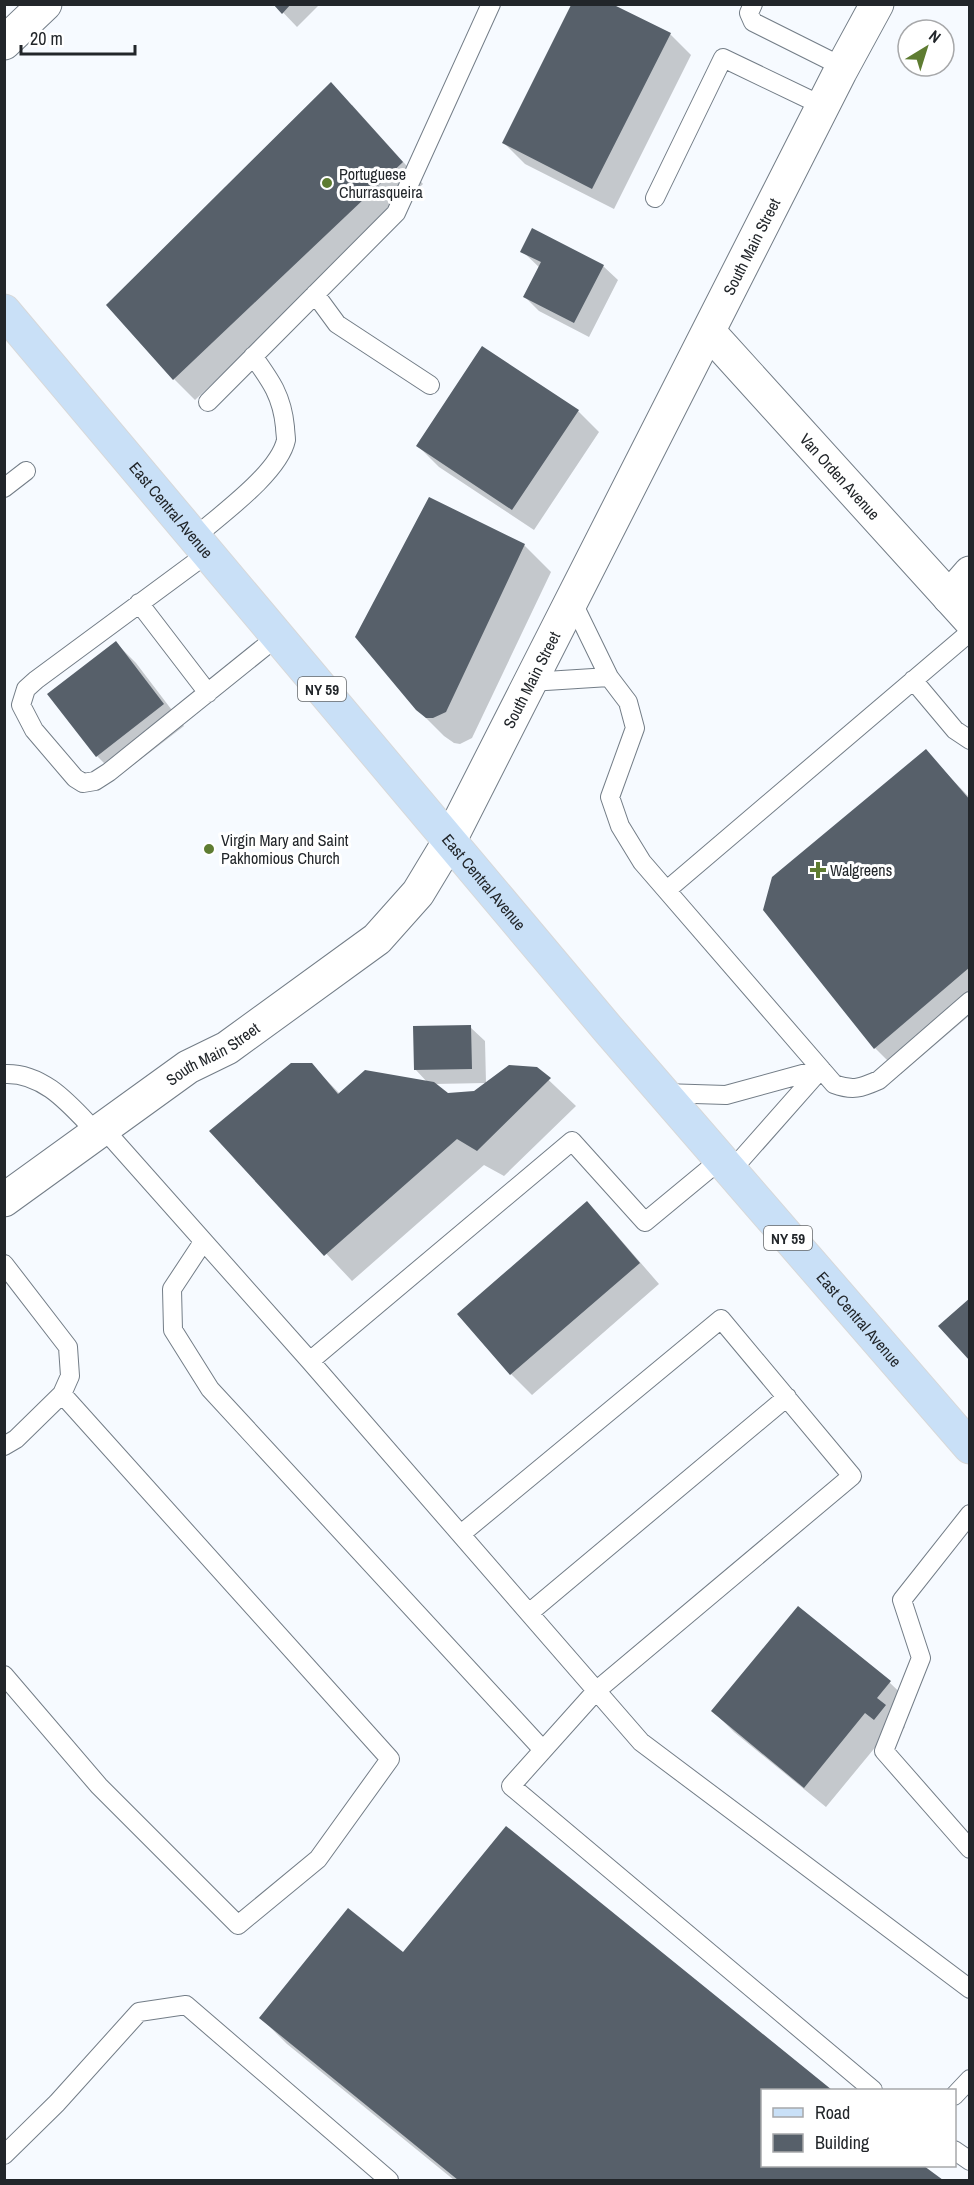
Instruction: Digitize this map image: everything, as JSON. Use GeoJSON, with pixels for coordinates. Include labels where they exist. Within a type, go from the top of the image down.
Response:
{"type":"FeatureCollection","features":[{"type":"Feature","properties":{"kind":"main road"},"geometry":{"type":"LineString","coordinates":[[4,43],[45,4]]}},
{"type":"Feature","properties":{"kind":"main road","name":"South Main Street"},"geometry":{"type":"LineString","coordinates":[[4,1200],[188,1067],[227,1048],[377,939],[418,893],[450,840],[877,4]]}},
{"type":"Feature","properties":{"kind":"main road","name":"East Central Avenue"},"geometry":{"type":"LineString","coordinates":[[4,311],[725,1166],[966,1436]]}},
{"type":"Feature","properties":{"kind":"main road","name":"Van Orden Avenue"},"geometry":{"type":"LineString","coordinates":[[710,332],[963,597]]}},
{"type":"Feature","properties":{"kind":"lane"},"geometry":{"type":"LineString","coordinates":[[208,402],[396,213],[490,4]]}},
{"type":"Feature","properties":{"kind":"lane"},"geometry":{"type":"LineString","coordinates":[[753,4],[749,13],[753,22],[843,67]]}},
{"type":"Feature","properties":{"kind":"lane"},"geometry":{"type":"LineString","coordinates":[[655,198],[723,58],[823,106]]}},
{"type":"Feature","properties":{"kind":"lane"},"geometry":{"type":"LineString","coordinates":[[315,294],[337,324],[430,385]]}},
{"type":"Feature","properties":{"kind":"lane"},"geometry":{"type":"LineString","coordinates":[[253,356],[271,382],[283,408],[286,440],[277,460],[201,545],[139,603],[36,680],[26,689],[21,705],[34,730],[75,778],[83,783],[95,781],[278,636]]}},
{"type":"Feature","properties":{"kind":"lane"},"geometry":{"type":"LineString","coordinates":[[4,488],[26,471]]}},
{"type":"Feature","properties":{"kind":"lane"},"geometry":{"type":"LineString","coordinates":[[572,601],[609,676],[628,702],[635,728],[610,797],[620,826],[642,862],[834,1084],[847,1089],[864,1087],[879,1080],[969,1001]]}},
{"type":"Feature","properties":{"kind":"lane"},"geometry":{"type":"LineString","coordinates":[[139,603],[207,693]]}},
{"type":"Feature","properties":{"kind":"lane"},"geometry":{"type":"LineString","coordinates":[[667,890],[969,632]]}},
{"type":"Feature","properties":{"kind":"lane"},"geometry":{"type":"LineString","coordinates":[[530,682],[609,676]]}},
{"type":"Feature","properties":{"kind":"lane"},"geometry":{"type":"LineString","coordinates":[[913,680],[955,730],[969,740]]}},
{"type":"Feature","properties":{"kind":"lane"},"geometry":{"type":"LineString","coordinates":[[663,1093],[726,1095],[821,1069]]}},
{"type":"Feature","properties":{"kind":"lane"},"geometry":{"type":"LineString","coordinates":[[310,1361],[573,1142],[645,1222],[725,1166],[821,1069]]}},
{"type":"Feature","properties":{"kind":"lane"},"geometry":{"type":"LineString","coordinates":[[4,1074],[17,1074],[40,1081],[99,1130],[310,1361],[641,1742],[969,1989]]}},
{"type":"Feature","properties":{"kind":"lane"},"geometry":{"type":"LineString","coordinates":[[203,1242],[172,1289],[173,1330],[210,1389],[543,1750]]}},
{"type":"Feature","properties":{"kind":"lane"},"geometry":{"type":"LineString","coordinates":[[4,1263],[68,1347],[70,1376],[62,1394],[16,1439],[4,1446]]}},
{"type":"Feature","properties":{"kind":"lane"},"geometry":{"type":"LineString","coordinates":[[461,1534],[721,1320],[852,1476],[596,1691],[512,1786],[871,2089]]}},
{"type":"Feature","properties":{"kind":"lane"},"geometry":{"type":"LineString","coordinates":[[4,1675],[99,1786],[238,1925],[318,1859],[390,1759],[62,1394]]}},
{"type":"Feature","properties":{"kind":"lane"},"geometry":{"type":"LineString","coordinates":[[529,1613],[787,1397]]}},
{"type":"Feature","properties":{"kind":"lane"},"geometry":{"type":"LineString","coordinates":[[969,1514],[902,1599],[921,1658],[884,1751],[969,1849]]}},
{"type":"Feature","properties":{"kind":"lane"},"geometry":{"type":"LineString","coordinates":[[4,2155],[57,2103],[139,2012],[186,2005],[389,2181]]}},
{"type":"Feature","properties":{"kind":"lane"},"geometry":{"type":"LineString","coordinates":[[956,2094],[969,2079]]}},
{"type":"Feature","properties":{"kind":"lane"},"geometry":{"type":"LineString","coordinates":[[956,2151],[969,2161]]}},
{"type":"Feature","properties":{"kind":"building"},"geometry":{"type":"Polygon","coordinates":[[[273,4],[291,4],[282,14],[273,4]]]}},
{"type":"Feature","properties":{"kind":"building"},"geometry":{"type":"Polygon","coordinates":[[[571,5],[614,5],[671,33],[592,189],[502,143],[571,5]]]}},
{"type":"Feature","properties":{"kind":"building"},"geometry":{"type":"Polygon","coordinates":[[[331,82],[403,162],[173,380],[106,305],[331,82]]]}},
{"type":"Feature","properties":{"kind":"building"},"geometry":{"type":"Polygon","coordinates":[[[532,228],[604,265],[574,323],[523,297],[541,262],[520,252],[532,228]]]}},
{"type":"Feature","properties":{"kind":"building"},"geometry":{"type":"Polygon","coordinates":[[[482,346],[579,410],[512,510],[416,446],[482,346]]]}},
{"type":"Feature","properties":{"kind":"building"},"geometry":{"type":"Polygon","coordinates":[[[429,497],[525,544],[446,712],[433,718],[426,718],[416,710],[355,637],[429,497]]]}},
{"type":"Feature","properties":{"kind":"building"},"geometry":{"type":"Polygon","coordinates":[[[116,641],[164,704],[96,757],[47,694],[116,641]]]}},
{"type":"Feature","properties":{"kind":"building"},"geometry":{"type":"Polygon","coordinates":[[[926,749],[970,800],[970,967],[874,1049],[763,910],[772,877],[926,749]]]}},
{"type":"Feature","properties":{"kind":"building"},"geometry":{"type":"Polygon","coordinates":[[[471,1025],[472,1069],[414,1070],[413,1026],[471,1025]]]}},
{"type":"Feature","properties":{"kind":"building"},"geometry":{"type":"Polygon","coordinates":[[[291,1063],[312,1063],[338,1094],[365,1070],[434,1082],[448,1093],[474,1091],[509,1065],[537,1067],[551,1078],[477,1151],[457,1139],[324,1256],[209,1131],[291,1063]]]}},
{"type":"Feature","properties":{"kind":"building"},"geometry":{"type":"Polygon","coordinates":[[[587,1201],[640,1263],[510,1375],[457,1314],[587,1201]]]}},
{"type":"Feature","properties":{"kind":"building"},"geometry":{"type":"Polygon","coordinates":[[[970,1298],[970,1361],[938,1326],[970,1298]]]}},
{"type":"Feature","properties":{"kind":"building"},"geometry":{"type":"Polygon","coordinates":[[[798,1606],[891,1681],[877,1698],[886,1705],[874,1720],[865,1713],[804,1788],[711,1711],[798,1606]]]}},
{"type":"Feature","properties":{"kind":"building"},"geometry":{"type":"Polygon","coordinates":[[[506,1826],[831,2089],[761,2089],[761,2167],[925,2167],[943,2180],[458,2180],[259,2018],[348,1908],[403,1952],[506,1826]]]}},
{"type":"Feature","properties":{"kind":"place","name":"Portuguese Churrasqueira"},"geometry":{"type":"Point","coordinates":[327,183]}},
{"type":"Feature","properties":{"kind":"place","name":"Virgin Mary and Saint Pakhomious Church"},"geometry":{"type":"Point","coordinates":[209,849]}},
{"type":"Feature","properties":{"kind":"place","name":"Walgreens"},"geometry":{"type":"Point","coordinates":[818,870]}}]}
